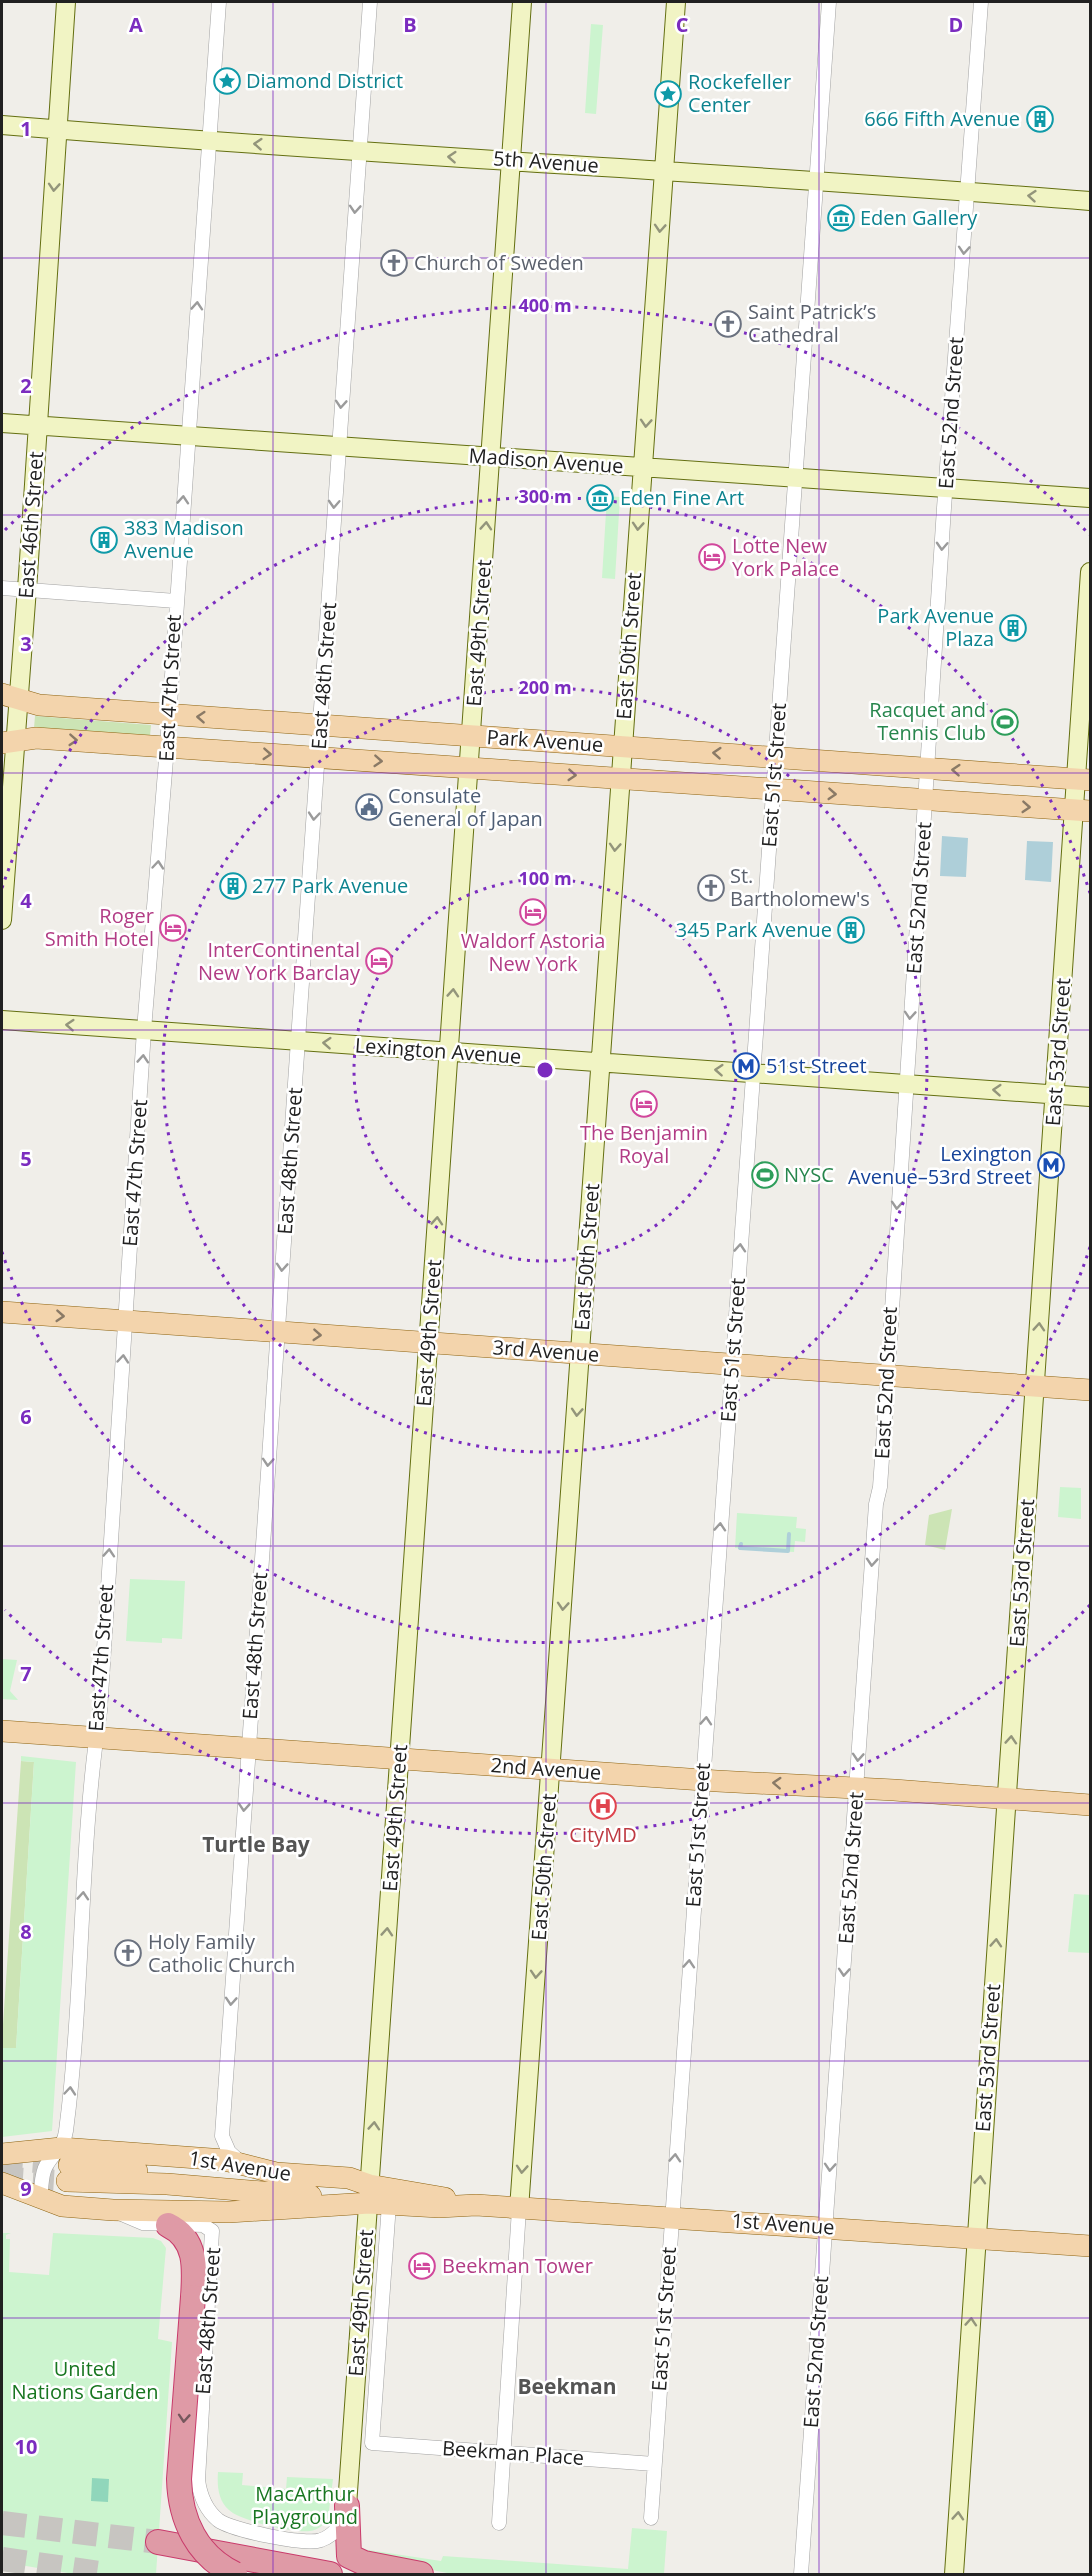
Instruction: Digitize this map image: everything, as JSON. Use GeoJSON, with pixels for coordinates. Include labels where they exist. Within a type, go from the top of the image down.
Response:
{"type":"FeatureCollection","features":[{"type":"Feature","properties":{"kind":"highway"},"geometry":{"type":"LineString","coordinates":[[168,2225],[182,2233],[190,2246],[194,2267],[179,2480],[180,2504],[187,2526],[201,2548],[221,2567],[235,2574]]}},
{"type":"Feature","properties":{"kind":"highway"},"geometry":{"type":"LineString","coordinates":[[347,2506],[349,2556],[364,2563],[421,2574]]}},
{"type":"Feature","properties":{"kind":"highway"},"geometry":{"type":"LineString","coordinates":[[158,2542],[330,2574]]}},
{"type":"Feature","properties":{"kind":"main road","name":"East 46th Street"},"geometry":{"type":"LineString","coordinates":[[2,920],[10,697],[27,590],[66,2]]}},
{"type":"Feature","properties":{"kind":"main road","name":"East 49th Street"},"geometry":{"type":"LineString","coordinates":[[347,2506],[376,2197],[399,1758],[522,2]]}},
{"type":"Feature","properties":{"kind":"main road","name":"East 50th Street"},"geometry":{"type":"LineString","coordinates":[[519,2209],[676,2]]}},
{"type":"Feature","properties":{"kind":"main road","name":"5th Avenue"},"geometry":{"type":"LineString","coordinates":[[2,124],[209,141],[664,170],[1090,201]]}},
{"type":"Feature","properties":{"kind":"main road","name":"Madison Avenue"},"geometry":{"type":"LineString","coordinates":[[2,423],[1090,498]]}},
{"type":"Feature","properties":{"kind":"main road","name":"East 53rd Street"},"geometry":{"type":"LineString","coordinates":[[954,2574],[1056,1094],[1083,811],[1090,572]]}},
{"type":"Feature","properties":{"kind":"main road","name":"Park Avenue"},"geometry":{"type":"LineString","coordinates":[[10,697],[39,705],[169,715],[1084,779]]}},
{"type":"Feature","properties":{"kind":"main road","name":"Park Avenue"},"geometry":{"type":"LineString","coordinates":[[8,742],[36,738],[1083,811]]}},
{"type":"Feature","properties":{"kind":"main road","name":"Lexington Avenue"},"geometry":{"type":"LineString","coordinates":[[2,1020],[1090,1097]]}},
{"type":"Feature","properties":{"kind":"main road","name":"3rd Avenue"},"geometry":{"type":"LineString","coordinates":[[2,1312],[1090,1390]]}},
{"type":"Feature","properties":{"kind":"main road","name":"2nd Avenue"},"geometry":{"type":"LineString","coordinates":[[2,1731],[702,1779],[856,1787],[1090,1805]]}},
{"type":"Feature","properties":{"kind":"main road","name":"1st Avenue"},"geometry":{"type":"LineString","coordinates":[[2,2154],[66,2165],[225,2160],[276,2174],[349,2178],[376,2197]]}},
{"type":"Feature","properties":{"kind":"main road"},"geometry":{"type":"LineString","coordinates":[[66,2165],[167,2184],[344,2198],[376,2197]]}},
{"type":"Feature","properties":{"kind":"main road","name":"1st Avenue"},"geometry":{"type":"LineString","coordinates":[[2,2183],[62,2206],[113,2210],[229,2212],[376,2197],[439,2207],[476,2205],[1090,2246]]}},
{"type":"Feature","properties":{"kind":"street","name":"East 47th Street"},"geometry":{"type":"LineString","coordinates":[[40,2197],[45,2168],[66,2165],[66,2134],[91,1773],[96,1737],[144,1030],[167,747],[219,2]]}},
{"type":"Feature","properties":{"kind":"street","name":"East 48th Street"},"geometry":{"type":"LineString","coordinates":[[242,2163],[229,2152],[222,2136],[308,886],[322,725],[338,446],[370,2]]}},
{"type":"Feature","properties":{"kind":"street","name":"East 51st Street"},"geometry":{"type":"LineString","coordinates":[[651,2518],[794,478],[830,2]]}},
{"type":"Feature","properties":{"kind":"street","name":"East 52nd Street"},"geometry":{"type":"LineString","coordinates":[[801,2574],[824,2227],[887,1375],[905,1083],[929,768],[945,488],[981,2]]}},
{"type":"Feature","properties":{"kind":"street"},"geometry":{"type":"LineString","coordinates":[[2,588],[176,601]]}},
{"type":"Feature","properties":{"kind":"street","name":"Beekman Place"},"geometry":{"type":"LineString","coordinates":[[376,2197],[372,2443],[654,2464]]}},
{"type":"Feature","properties":{"kind":"street","name":"East 50th Street"},"geometry":{"type":"LineString","coordinates":[[499,2523],[519,2209]]}},
{"type":"Feature","properties":{"kind":"street","name":"East 48th Street"},"geometry":{"type":"LineString","coordinates":[[113,2210],[135,2222],[203,2225],[210,2228],[213,2234],[198,2480],[205,2504],[219,2521],[244,2530],[309,2542],[320,2541],[333,2532],[342,2521],[347,2506]]}},
{"type":"Feature","properties":{"kind":"green space"},"geometry":{"type":"Polygon","coordinates":[[[591,24],[603,25],[596,114],[585,113],[591,24]]]}},
{"type":"Feature","properties":{"kind":"green space"},"geometry":{"type":"Polygon","coordinates":[[[607,496],[620,497],[615,579],[602,578],[607,496]]]}},
{"type":"Feature","properties":{"kind":"green space"},"geometry":{"type":"Polygon","coordinates":[[[35,716],[151,725],[150,736],[34,728],[35,716]]]}},
{"type":"Feature","properties":{"kind":"green space"},"geometry":{"type":"Polygon","coordinates":[[[1060,1487],[1081,1488],[1081,1519],[1058,1517],[1060,1487]]]}},
{"type":"Feature","properties":{"kind":"green space"},"geometry":{"type":"Polygon","coordinates":[[[952,1509],[945,1550],[925,1545],[929,1515],[952,1509]]]}},
{"type":"Feature","properties":{"kind":"green space"},"geometry":{"type":"Polygon","coordinates":[[[737,1513],[797,1517],[796,1528],[806,1529],[805,1542],[795,1541],[794,1552],[735,1548],[737,1513]]]}},
{"type":"Feature","properties":{"kind":"green space"},"geometry":{"type":"Polygon","coordinates":[[[130,1579],[185,1581],[182,1639],[162,1638],[162,1643],[126,1641],[130,1579]]]}},
{"type":"Feature","properties":{"kind":"green space"},"geometry":{"type":"Polygon","coordinates":[[[2,1659],[17,1660],[10,1691],[18,1700],[2,1699],[2,1659]]]}},
{"type":"Feature","properties":{"kind":"green space"},"geometry":{"type":"Polygon","coordinates":[[[21,1756],[76,1762],[52,2131],[2,2137],[2,2048],[16,2048],[34,1762],[21,1761],[21,1756]]]}},
{"type":"Feature","properties":{"kind":"green space"},"geometry":{"type":"Polygon","coordinates":[[[21,1761],[34,1762],[16,2049],[2,2048],[2,2039],[21,1761]]]}},
{"type":"Feature","properties":{"kind":"green space"},"geometry":{"type":"Polygon","coordinates":[[[1074,1894],[1090,1895],[1090,1953],[1068,1952],[1074,1894]]]}},
{"type":"Feature","properties":{"kind":"green space","name":"United Nations Garden"},"geometry":{"type":"Polygon","coordinates":[[[2,2233],[11,2233],[6,2235],[6,2239],[10,2239],[9,2272],[49,2275],[53,2233],[153,2238],[161,2241],[166,2248],[158,2339],[172,2342],[156,2574],[74,2574],[2,2562],[2,2233]]]}},
{"type":"Feature","properties":{"kind":"green space","name":"MacArthur Playground"},"geometry":{"type":"Polygon","coordinates":[[[218,2472],[243,2473],[242,2485],[286,2489],[287,2477],[333,2479],[328,2518],[318,2528],[302,2531],[244,2518],[229,2510],[222,2502],[218,2488],[218,2472]]]}},
{"type":"Feature","properties":{"kind":"green space"},"geometry":{"type":"Polygon","coordinates":[[[92,2478],[109,2479],[108,2502],[91,2501],[92,2478]]]}},
{"type":"Feature","properties":{"kind":"green space"},"geometry":{"type":"Polygon","coordinates":[[[632,2528],[667,2531],[664,2574],[452,2574],[363,2556],[362,2549],[441,2561],[443,2556],[628,2569],[632,2528]]]}},
{"type":"Feature","properties":{"kind":"water"},"geometry":{"type":"Polygon","coordinates":[[[942,836],[968,838],[966,877],[940,876],[942,836]]]}},
{"type":"Feature","properties":{"kind":"water"},"geometry":{"type":"Polygon","coordinates":[[[1027,841],[1053,842],[1051,882],[1025,880],[1027,841]]]}},
{"type":"Feature","properties":{"kind":"waterway"},"geometry":{"type":"LineString","coordinates":[[741,1544],[740,1548],[788,1551],[789,1534]]}},
{"type":"Feature","properties":{"kind":"tunnel"},"geometry":{"type":"LineString","coordinates":[[2,2160],[69,2165]]}},
{"type":"Feature","properties":{"kind":"tunnel"},"geometry":{"type":"LineString","coordinates":[[2,2177],[67,2181]]}},
{"type":"Feature","properties":{"kind":"tunnel"},"geometry":{"type":"LineString","coordinates":[[2,2523],[158,2542]]}},
{"type":"Feature","properties":{"kind":"tunnel"},"geometry":{"type":"LineString","coordinates":[[2,2559],[107,2574]]}},
{"type":"Feature","properties":{"kind":"place","name":"Diamond District"},"geometry":{"type":"Point","coordinates":[227,81]}},
{"type":"Feature","properties":{"kind":"place","name":"Rockefeller Center"},"geometry":{"type":"Point","coordinates":[668,94]}},
{"type":"Feature","properties":{"kind":"place","name":"666 Fifth Avenue"},"geometry":{"type":"Point","coordinates":[1040,119]}},
{"type":"Feature","properties":{"kind":"place","name":"Eden Gallery"},"geometry":{"type":"Point","coordinates":[841,218]}},
{"type":"Feature","properties":{"kind":"place","name":"Church of Sweden"},"geometry":{"type":"Point","coordinates":[394,263]}},
{"type":"Feature","properties":{"kind":"place","name":"Saint Patrick’s Cathedral"},"geometry":{"type":"Point","coordinates":[728,324]}},
{"type":"Feature","properties":{"kind":"place","name":"Eden Fine Art"},"geometry":{"type":"Point","coordinates":[600,498]}},
{"type":"Feature","properties":{"kind":"place","name":"383 Madison Avenue"},"geometry":{"type":"Point","coordinates":[104,540]}},
{"type":"Feature","properties":{"kind":"place","name":"Lotte New York Palace"},"geometry":{"type":"Point","coordinates":[712,557]}},
{"type":"Feature","properties":{"kind":"place","name":"Park Avenue Plaza"},"geometry":{"type":"Point","coordinates":[1013,628]}},
{"type":"Feature","properties":{"kind":"place","name":"Racquet and Tennis Club"},"geometry":{"type":"Point","coordinates":[1005,722]}},
{"type":"Feature","properties":{"kind":"place","name":"Consulate General of Japan"},"geometry":{"type":"Point","coordinates":[369,807]}},
{"type":"Feature","properties":{"kind":"place","name":"277 Park Avenue"},"geometry":{"type":"Point","coordinates":[233,886]}},
{"type":"Feature","properties":{"kind":"place","name":"St. Bartholomew's"},"geometry":{"type":"Point","coordinates":[711,888]}},
{"type":"Feature","properties":{"kind":"place","name":"Waldorf Astoria New York"},"geometry":{"type":"Point","coordinates":[533,912]}},
{"type":"Feature","properties":{"kind":"place","name":"Roger Smith Hotel"},"geometry":{"type":"Point","coordinates":[173,928]}},
{"type":"Feature","properties":{"kind":"place","name":"345 Park Avenue"},"geometry":{"type":"Point","coordinates":[851,930]}},
{"type":"Feature","properties":{"kind":"place","name":"InterContinental New York Barclay"},"geometry":{"type":"Point","coordinates":[379,961]}},
{"type":"Feature","properties":{"kind":"place","name":"51st Street"},"geometry":{"type":"Point","coordinates":[746,1066]}},
{"type":"Feature","properties":{"kind":"place","name":"The Benjamin Royal"},"geometry":{"type":"Point","coordinates":[644,1104]}},
{"type":"Feature","properties":{"kind":"place","name":"Lexington Avenue–53rd Street"},"geometry":{"type":"Point","coordinates":[1051,1165]}},
{"type":"Feature","properties":{"kind":"place","name":"NYSC"},"geometry":{"type":"Point","coordinates":[765,1175]}},
{"type":"Feature","properties":{"kind":"place","name":"CityMD"},"geometry":{"type":"Point","coordinates":[603,1806]}},
{"type":"Feature","properties":{"kind":"place","name":"Holy Family Catholic Church"},"geometry":{"type":"Point","coordinates":[128,1953]}},
{"type":"Feature","properties":{"kind":"place","name":"Beekman Tower"},"geometry":{"type":"Point","coordinates":[422,2266]}},
{"type":"Feature","properties":{"kind":"district","name":"Turtle Bay"},"geometry":{"type":"Point","coordinates":[256,1845]}},
{"type":"Feature","properties":{"kind":"district","name":"Beekman"},"geometry":{"type":"Point","coordinates":[567,2387]}}]}
